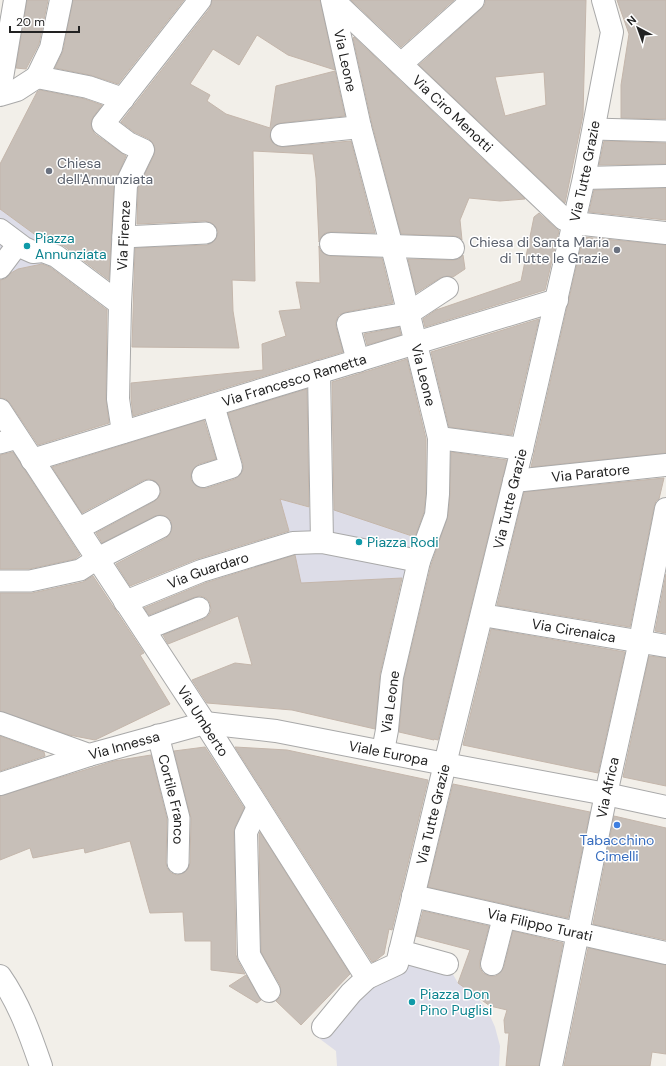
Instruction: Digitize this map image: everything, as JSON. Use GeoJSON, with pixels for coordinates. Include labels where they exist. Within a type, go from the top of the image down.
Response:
{"type":"FeatureCollection","features":[{"type":"Feature","properties":{"kind":"street"},"geometry":{"type":"LineString","coordinates":[[0,90],[15,0]]}},
{"type":"Feature","properties":{"kind":"street"},"geometry":{"type":"LineString","coordinates":[[0,95],[17,90],[37,77],[51,48],[61,0]]}},
{"type":"Feature","properties":{"kind":"street","name":"Via Firenze"},"geometry":{"type":"LineString","coordinates":[[123,432],[118,400],[120,304],[126,185],[142,150],[128,143],[104,124],[200,0]]}},
{"type":"Feature","properties":{"kind":"street","name":"Via Ciro Menotti"},"geometry":{"type":"LineString","coordinates":[[333,0],[564,219],[574,223]]}},
{"type":"Feature","properties":{"kind":"street","name":"Via Leone"},"geometry":{"type":"LineString","coordinates":[[333,0],[360,127],[409,313],[439,438],[436,515],[419,561],[392,677],[383,751]]}},
{"type":"Feature","properties":{"kind":"street"},"geometry":{"type":"LineString","coordinates":[[401,64],[473,0]]}},
{"type":"Feature","properties":{"kind":"street","name":"Via Tutte Grazie"},"geometry":{"type":"LineString","coordinates":[[367,978],[397,964],[482,615],[557,300],[594,129],[612,32],[603,0]]}},
{"type":"Feature","properties":{"kind":"street"},"geometry":{"type":"LineString","coordinates":[[37,77],[88,87],[123,100]]}},
{"type":"Feature","properties":{"kind":"street"},"geometry":{"type":"LineString","coordinates":[[282,135],[360,127]]}},
{"type":"Feature","properties":{"kind":"street"},"geometry":{"type":"LineString","coordinates":[[594,129],[666,131]]}},
{"type":"Feature","properties":{"kind":"street"},"geometry":{"type":"LineString","coordinates":[[584,178],[666,176]]}},
{"type":"Feature","properties":{"kind":"street"},"geometry":{"type":"LineString","coordinates":[[574,223],[666,233]]}},
{"type":"Feature","properties":{"kind":"street"},"geometry":{"type":"LineString","coordinates":[[0,230],[18,244],[33,252],[43,251],[56,256],[120,304]]}},
{"type":"Feature","properties":{"kind":"street"},"geometry":{"type":"LineString","coordinates":[[123,237],[206,233]]}},
{"type":"Feature","properties":{"kind":"street"},"geometry":{"type":"LineString","coordinates":[[0,268],[18,244]]}},
{"type":"Feature","properties":{"kind":"street"},"geometry":{"type":"LineString","coordinates":[[331,244],[453,248]]}},
{"type":"Feature","properties":{"kind":"street"},"geometry":{"type":"LineString","coordinates":[[358,360],[348,324],[409,313],[447,288]]}},
{"type":"Feature","properties":{"kind":"street","name":"Via Francesco Rametta"},"geometry":{"type":"LineString","coordinates":[[32,460],[557,300]]}},
{"type":"Feature","properties":{"kind":"street"},"geometry":{"type":"LineString","coordinates":[[319,372],[322,542]]}},
{"type":"Feature","properties":{"kind":"street"},"geometry":{"type":"LineString","coordinates":[[203,476],[231,467],[213,405]]}},
{"type":"Feature","properties":{"kind":"street","name":"Via Umberto"},"geometry":{"type":"LineString","coordinates":[[0,410],[9,441],[32,460],[205,724],[367,978]]}},
{"type":"Feature","properties":{"kind":"street"},"geometry":{"type":"LineString","coordinates":[[439,438],[522,449]]}},
{"type":"Feature","properties":{"kind":"street","name":"Via Paratore"},"geometry":{"type":"LineString","coordinates":[[514,481],[666,465]]}},
{"type":"Feature","properties":{"kind":"street"},"geometry":{"type":"LineString","coordinates":[[78,529],[149,491]]}},
{"type":"Feature","properties":{"kind":"street","name":"Via Africa"},"geometry":{"type":"LineString","coordinates":[[551,1066],[606,794],[640,641],[666,509]]}},
{"type":"Feature","properties":{"kind":"street"},"geometry":{"type":"LineString","coordinates":[[0,581],[30,581],[80,570],[160,527]]}},
{"type":"Feature","properties":{"kind":"street","name":"Via Guardaro"},"geometry":{"type":"LineString","coordinates":[[125,602],[201,571],[293,543],[322,542],[419,561]]}},
{"type":"Feature","properties":{"kind":"street"},"geometry":{"type":"LineString","coordinates":[[144,630],[199,608]]}},
{"type":"Feature","properties":{"kind":"street","name":"Via Cirenaica"},"geometry":{"type":"LineString","coordinates":[[482,615],[666,646]]}},
{"type":"Feature","properties":{"kind":"street","name":"Via Innessa"},"geometry":{"type":"LineString","coordinates":[[0,723],[89,755],[158,735],[205,724]]}},
{"type":"Feature","properties":{"kind":"street","name":"Viale Europa"},"geometry":{"type":"LineString","coordinates":[[205,724],[276,731],[606,794],[666,807]]}},
{"type":"Feature","properties":{"kind":"street","name":"Cortile Franco"},"geometry":{"type":"LineString","coordinates":[[158,735],[179,818],[178,864]]}},
{"type":"Feature","properties":{"kind":"street"},"geometry":{"type":"LineString","coordinates":[[0,784],[89,755]]}},
{"type":"Feature","properties":{"kind":"street"},"geometry":{"type":"LineString","coordinates":[[258,808],[246,832],[249,955],[269,991]]}},
{"type":"Feature","properties":{"kind":"street","name":"Via Filippo Turati"},"geometry":{"type":"LineString","coordinates":[[413,896],[666,953]]}},
{"type":"Feature","properties":{"kind":"street"},"geometry":{"type":"LineString","coordinates":[[492,964],[504,917]]}},
{"type":"Feature","properties":{"kind":"street"},"geometry":{"type":"LineString","coordinates":[[400,951],[447,964]]}},
{"type":"Feature","properties":{"kind":"street"},"geometry":{"type":"LineString","coordinates":[[0,976],[11,992],[27,1026],[41,1066]]}},
{"type":"Feature","properties":{"kind":"street"},"geometry":{"type":"LineString","coordinates":[[323,1027],[351,994],[367,978]]}},
{"type":"Feature","properties":{"kind":"shaded area","name":"Piazza Annunziata"},"geometry":{"type":"Polygon","coordinates":[[[0,209],[37,236],[47,240],[62,251],[51,262],[18,269],[0,279],[0,209]]]}},
{"type":"Feature","properties":{"kind":"shaded area","name":"Piazza Rodi"},"geometry":{"type":"Polygon","coordinates":[[[280,499],[317,510],[327,507],[425,541],[407,578],[313,583],[301,585],[293,555],[293,543],[280,499]]]}},
{"type":"Feature","properties":{"kind":"shaded area","name":"Piazza Don Pino Puglisi"},"geometry":{"type":"Polygon","coordinates":[[[397,964],[447,964],[458,983],[474,994],[487,1009],[495,1027],[500,1046],[499,1066],[337,1066],[336,1051],[316,1036],[323,1027],[397,964]]]}},
{"type":"Feature","properties":{"kind":"building"},"geometry":{"type":"Polygon","coordinates":[[[27,0],[48,0],[39,44],[26,69],[16,68],[27,0]]]}},
{"type":"Feature","properties":{"kind":"building"},"geometry":{"type":"Polygon","coordinates":[[[73,0],[184,0],[118,84],[90,75],[55,68],[63,51],[73,0]]]}},
{"type":"Feature","properties":{"kind":"building"},"geometry":{"type":"Polygon","coordinates":[[[212,0],[320,0],[335,70],[288,55],[257,35],[239,65],[213,49],[190,84],[210,95],[207,101],[226,114],[270,128],[276,86],[335,71],[345,116],[280,123],[275,125],[271,130],[270,137],[272,142],[277,146],[283,147],[351,141],[375,233],[331,232],[325,233],[319,242],[316,178],[313,154],[253,151],[255,281],[232,280],[233,311],[239,348],[132,347],[135,248],[207,245],[216,239],[218,232],[212,223],[205,221],[137,224],[138,188],[154,155],[155,149],[153,143],[149,139],[134,132],[121,122],[210,8],[212,0]]]}},
{"type":"Feature","properties":{"kind":"building"},"geometry":{"type":"Polygon","coordinates":[[[351,0],[454,0],[401,47],[351,0]]]}},
{"type":"Feature","properties":{"kind":"building"},"geometry":{"type":"Polygon","coordinates":[[[485,0],[586,0],[583,115],[565,203],[419,65],[485,4],[485,0]],[[544,72],[495,77],[505,116],[546,105],[544,72]]]}},
{"type":"Feature","properties":{"kind":"building"},"geometry":{"type":"Polygon","coordinates":[[[617,0],[666,0],[666,119],[621,118],[621,85],[629,34],[617,0]]]}},
{"type":"Feature","properties":{"kind":"building"},"geometry":{"type":"Polygon","coordinates":[[[354,37],[525,199],[500,201],[469,198],[460,220],[462,240],[459,237],[453,236],[401,234],[372,124],[354,37]]]}},
{"type":"Feature","properties":{"kind":"building"},"geometry":{"type":"Polygon","coordinates":[[[40,90],[85,99],[102,105],[93,117],[91,123],[92,129],[95,134],[126,156],[114,184],[109,280],[64,246],[47,239],[41,239],[0,209],[0,164],[37,92],[40,90]]]}},
{"type":"Feature","properties":{"kind":"building"},"geometry":{"type":"Polygon","coordinates":[[[604,141],[666,143],[666,164],[599,165],[604,141]]]}},
{"type":"Feature","properties":{"kind":"building"},"geometry":{"type":"Polygon","coordinates":[[[666,188],[666,220],[589,212],[594,190],[666,188]]]}},
{"type":"Feature","properties":{"kind":"building"},"geometry":{"type":"Polygon","coordinates":[[[539,213],[559,231],[545,290],[425,327],[423,319],[436,310],[521,281],[534,217],[539,213]]]}},
{"type":"Feature","properties":{"kind":"building"},"geometry":{"type":"Polygon","coordinates":[[[583,237],[666,245],[666,453],[531,467],[583,237]]]}},
{"type":"Feature","properties":{"kind":"building"},"geometry":{"type":"Polygon","coordinates":[[[319,246],[320,250],[324,254],[330,256],[382,258],[393,303],[346,312],[339,315],[336,321],[336,327],[343,352],[133,416],[131,383],[263,370],[262,344],[286,336],[279,311],[301,309],[296,282],[320,283],[319,246]]]}},
{"type":"Feature","properties":{"kind":"building"},"geometry":{"type":"Polygon","coordinates":[[[463,255],[465,269],[453,277],[447,276],[440,278],[416,293],[408,259],[453,260],[459,259],[463,255]]]}},
{"type":"Feature","properties":{"kind":"building"},"geometry":{"type":"Polygon","coordinates":[[[42,264],[50,267],[107,310],[106,399],[109,423],[38,445],[10,403],[6,399],[0,398],[0,280],[5,279],[18,269],[42,264]]]}},
{"type":"Feature","properties":{"kind":"building"},"geometry":{"type":"Polygon","coordinates":[[[539,319],[512,435],[449,427],[431,352],[539,319]]]}},
{"type":"Feature","properties":{"kind":"building"},"geometry":{"type":"Polygon","coordinates":[[[399,327],[401,335],[367,345],[364,334],[399,327]]]}},
{"type":"Feature","properties":{"kind":"building"},"geometry":{"type":"Polygon","coordinates":[[[407,359],[426,439],[426,493],[424,512],[415,537],[334,510],[332,382],[407,359]]]}},
{"type":"Feature","properties":{"kind":"building"},"geometry":{"type":"Polygon","coordinates":[[[307,389],[309,507],[280,499],[289,531],[197,559],[130,586],[116,564],[166,538],[170,534],[172,528],[171,521],[167,517],[161,515],[155,516],[102,543],[96,533],[155,501],[161,492],[159,485],[155,481],[149,479],[144,480],[82,513],[52,467],[204,420],[216,459],[199,464],[194,468],[191,474],[191,480],[195,485],[201,488],[207,488],[235,479],[243,470],[243,464],[228,413],[307,389]]]}},
{"type":"Feature","properties":{"kind":"building"},"geometry":{"type":"Polygon","coordinates":[[[13,452],[80,555],[75,559],[29,569],[0,569],[0,455],[13,452]]]}},
{"type":"Feature","properties":{"kind":"building"},"geometry":{"type":"Polygon","coordinates":[[[451,452],[507,460],[438,740],[434,740],[399,732],[404,679],[431,565],[448,516],[451,452]]]}},
{"type":"Feature","properties":{"kind":"building"},"geometry":{"type":"Polygon","coordinates":[[[664,478],[659,499],[656,501],[654,507],[630,627],[497,605],[524,492],[664,478]]]}},
{"type":"Feature","properties":{"kind":"building"},"geometry":{"type":"Polygon","coordinates":[[[295,555],[301,583],[402,578],[380,674],[375,729],[292,710],[207,703],[192,680],[235,663],[252,665],[238,616],[168,644],[163,635],[204,619],[209,615],[211,610],[210,603],[206,598],[200,596],[149,615],[144,608],[205,583],[295,555]]]}},
{"type":"Feature","properties":{"kind":"building"},"geometry":{"type":"Polygon","coordinates":[[[666,574],[666,633],[655,631],[666,574]]]}},
{"type":"Feature","properties":{"kind":"building"},"geometry":{"type":"Polygon","coordinates":[[[93,576],[144,653],[140,655],[170,704],[95,740],[69,735],[0,711],[0,593],[32,593],[83,582],[93,576]]]}},
{"type":"Feature","properties":{"kind":"building"},"geometry":{"type":"Polygon","coordinates":[[[491,629],[625,652],[598,773],[463,745],[491,629]]]}},
{"type":"Feature","properties":{"kind":"building"},"geometry":{"type":"Polygon","coordinates":[[[649,656],[666,658],[666,786],[623,777],[649,656]]]}},
{"type":"Feature","properties":{"kind":"building"},"geometry":{"type":"Polygon","coordinates":[[[0,736],[44,752],[45,756],[0,771],[0,736]]]}},
{"type":"Feature","properties":{"kind":"building"},"geometry":{"type":"Polygon","coordinates":[[[205,747],[244,808],[234,832],[236,955],[245,974],[211,970],[211,941],[185,941],[183,912],[150,913],[130,841],[85,853],[84,848],[33,858],[30,848],[0,860],[0,796],[114,761],[151,755],[167,819],[167,868],[171,873],[177,875],[184,873],[188,869],[190,863],[191,818],[174,751],[205,747]]]}},
{"type":"Feature","properties":{"kind":"building"},"geometry":{"type":"Polygon","coordinates":[[[235,747],[287,750],[428,780],[392,930],[389,929],[384,954],[375,961],[372,962],[235,747]]]}},
{"type":"Feature","properties":{"kind":"building"},"geometry":{"type":"Polygon","coordinates":[[[453,784],[590,812],[568,918],[428,887],[453,784]]]}},
{"type":"Feature","properties":{"kind":"building"},"geometry":{"type":"Polygon","coordinates":[[[614,816],[666,828],[666,940],[593,924],[614,816]]]}},
{"type":"Feature","properties":{"kind":"building"},"geometry":{"type":"Polygon","coordinates":[[[260,832],[350,974],[301,1025],[276,1001],[280,997],[280,985],[261,952],[260,832]]]}},
{"type":"Feature","properties":{"kind":"building"},"geometry":{"type":"Polygon","coordinates":[[[423,911],[489,926],[480,961],[480,968],[483,973],[489,976],[496,976],[504,967],[513,931],[563,943],[539,1066],[506,1066],[509,1033],[505,1033],[504,1020],[507,1010],[490,1006],[458,983],[470,950],[416,936],[423,911]]]}},
{"type":"Feature","properties":{"kind":"building"},"geometry":{"type":"Polygon","coordinates":[[[588,948],[666,965],[666,1054],[652,1052],[650,1066],[564,1066],[588,948]]]}},
{"type":"Feature","properties":{"kind":"building"},"geometry":{"type":"Polygon","coordinates":[[[246,975],[261,1000],[257,1003],[229,986],[246,975]]]}},
{"type":"Feature","properties":{"kind":"place","name":"Chiesa dell'Annunziata"},"geometry":{"type":"Point","coordinates":[49,171]}},
{"type":"Feature","properties":{"kind":"place","name":"Piazza Annunziata"},"geometry":{"type":"Point","coordinates":[27,246]}},
{"type":"Feature","properties":{"kind":"place","name":"Chiesa di Santa Maria di Tutte le Grazie"},"geometry":{"type":"Point","coordinates":[617,250]}},
{"type":"Feature","properties":{"kind":"place","name":"Piazza Rodi"},"geometry":{"type":"Point","coordinates":[359,542]}},
{"type":"Feature","properties":{"kind":"place","name":"Tabacchino Cimelli"},"geometry":{"type":"Point","coordinates":[617,825]}},
{"type":"Feature","properties":{"kind":"place","name":"Piazza Don Pino Puglisi"},"geometry":{"type":"Point","coordinates":[412,1002]}}]}
